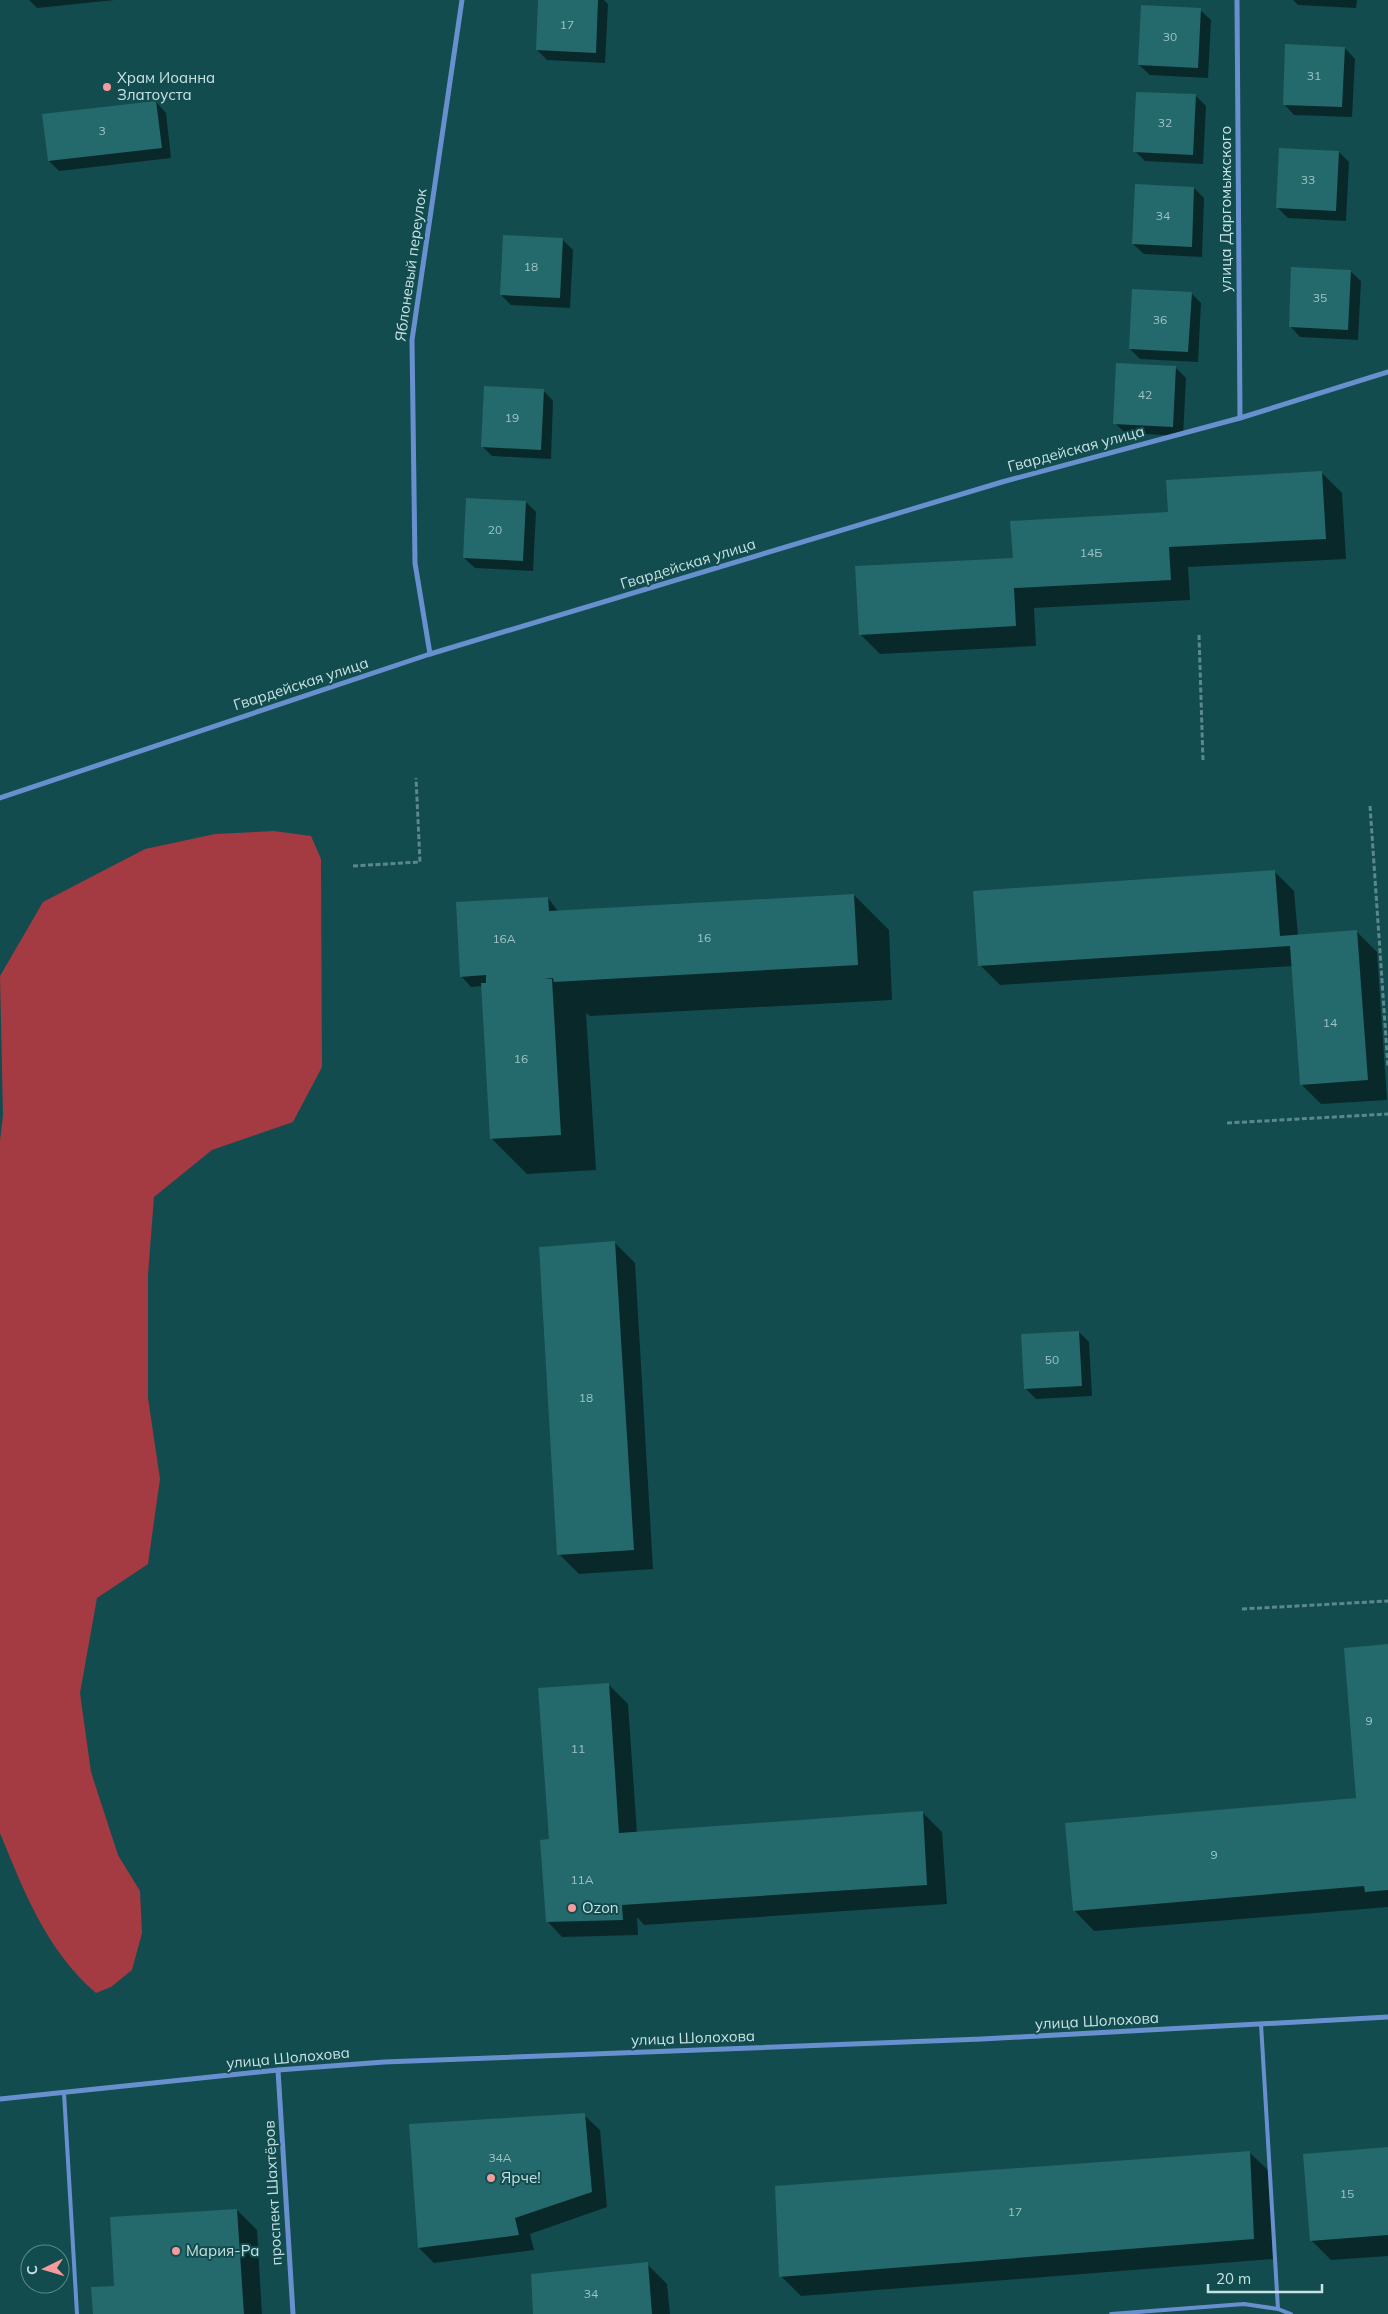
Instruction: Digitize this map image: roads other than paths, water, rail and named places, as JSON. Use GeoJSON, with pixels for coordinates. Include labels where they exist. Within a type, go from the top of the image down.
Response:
{"type":"FeatureCollection","features":[{"type":"Feature","properties":{"kind":"street","name":"Яблоневый переулок"},"geometry":{"type":"LineString","coordinates":[[430,654],[415,563],[412,340],[462,0]]}},
{"type":"Feature","properties":{"kind":"street","name":"улица Даргомыжского"},"geometry":{"type":"LineString","coordinates":[[1237,0],[1240,418]]}},
{"type":"Feature","properties":{"kind":"street","name":"Гвардейская улица"},"geometry":{"type":"LineString","coordinates":[[0,798],[430,654],[1002,482],[1240,418],[1388,372]]}},
{"type":"Feature","properties":{"kind":"street","name":"улица Шолохова"},"geometry":{"type":"LineString","coordinates":[[0,2099],[278,2070],[384,2062],[982,2039],[1388,2017]]}},
{"type":"Feature","properties":{"kind":"street","name":"проспект Шахтёров"},"geometry":{"type":"LineString","coordinates":[[278,2070],[293,2314]]}},
{"type":"Feature","properties":{"kind":"lane"},"geometry":{"type":"LineString","coordinates":[[1261,2024],[1278,2309]]}},
{"type":"Feature","properties":{"kind":"lane"},"geometry":{"type":"LineString","coordinates":[[64,2093],[77,2314]]}},
{"type":"Feature","properties":{"kind":"lane"},"geometry":{"type":"LineString","coordinates":[[1111,2314],[1244,2304],[1278,2309],[1291,2314]]}},
{"type":"Feature","properties":{"kind":"place","name":"Храм Иоанна Златоуста"},"geometry":{"type":"Point","coordinates":[107,87]}},
{"type":"Feature","properties":{"kind":"place","name":"Ozon"},"geometry":{"type":"Point","coordinates":[572,1908]}},
{"type":"Feature","properties":{"kind":"place","name":"Ярче!"},"geometry":{"type":"Point","coordinates":[491,2178]}},
{"type":"Feature","properties":{"kind":"place","name":"Мария-Ра"},"geometry":{"type":"Point","coordinates":[176,2251]}}]}
